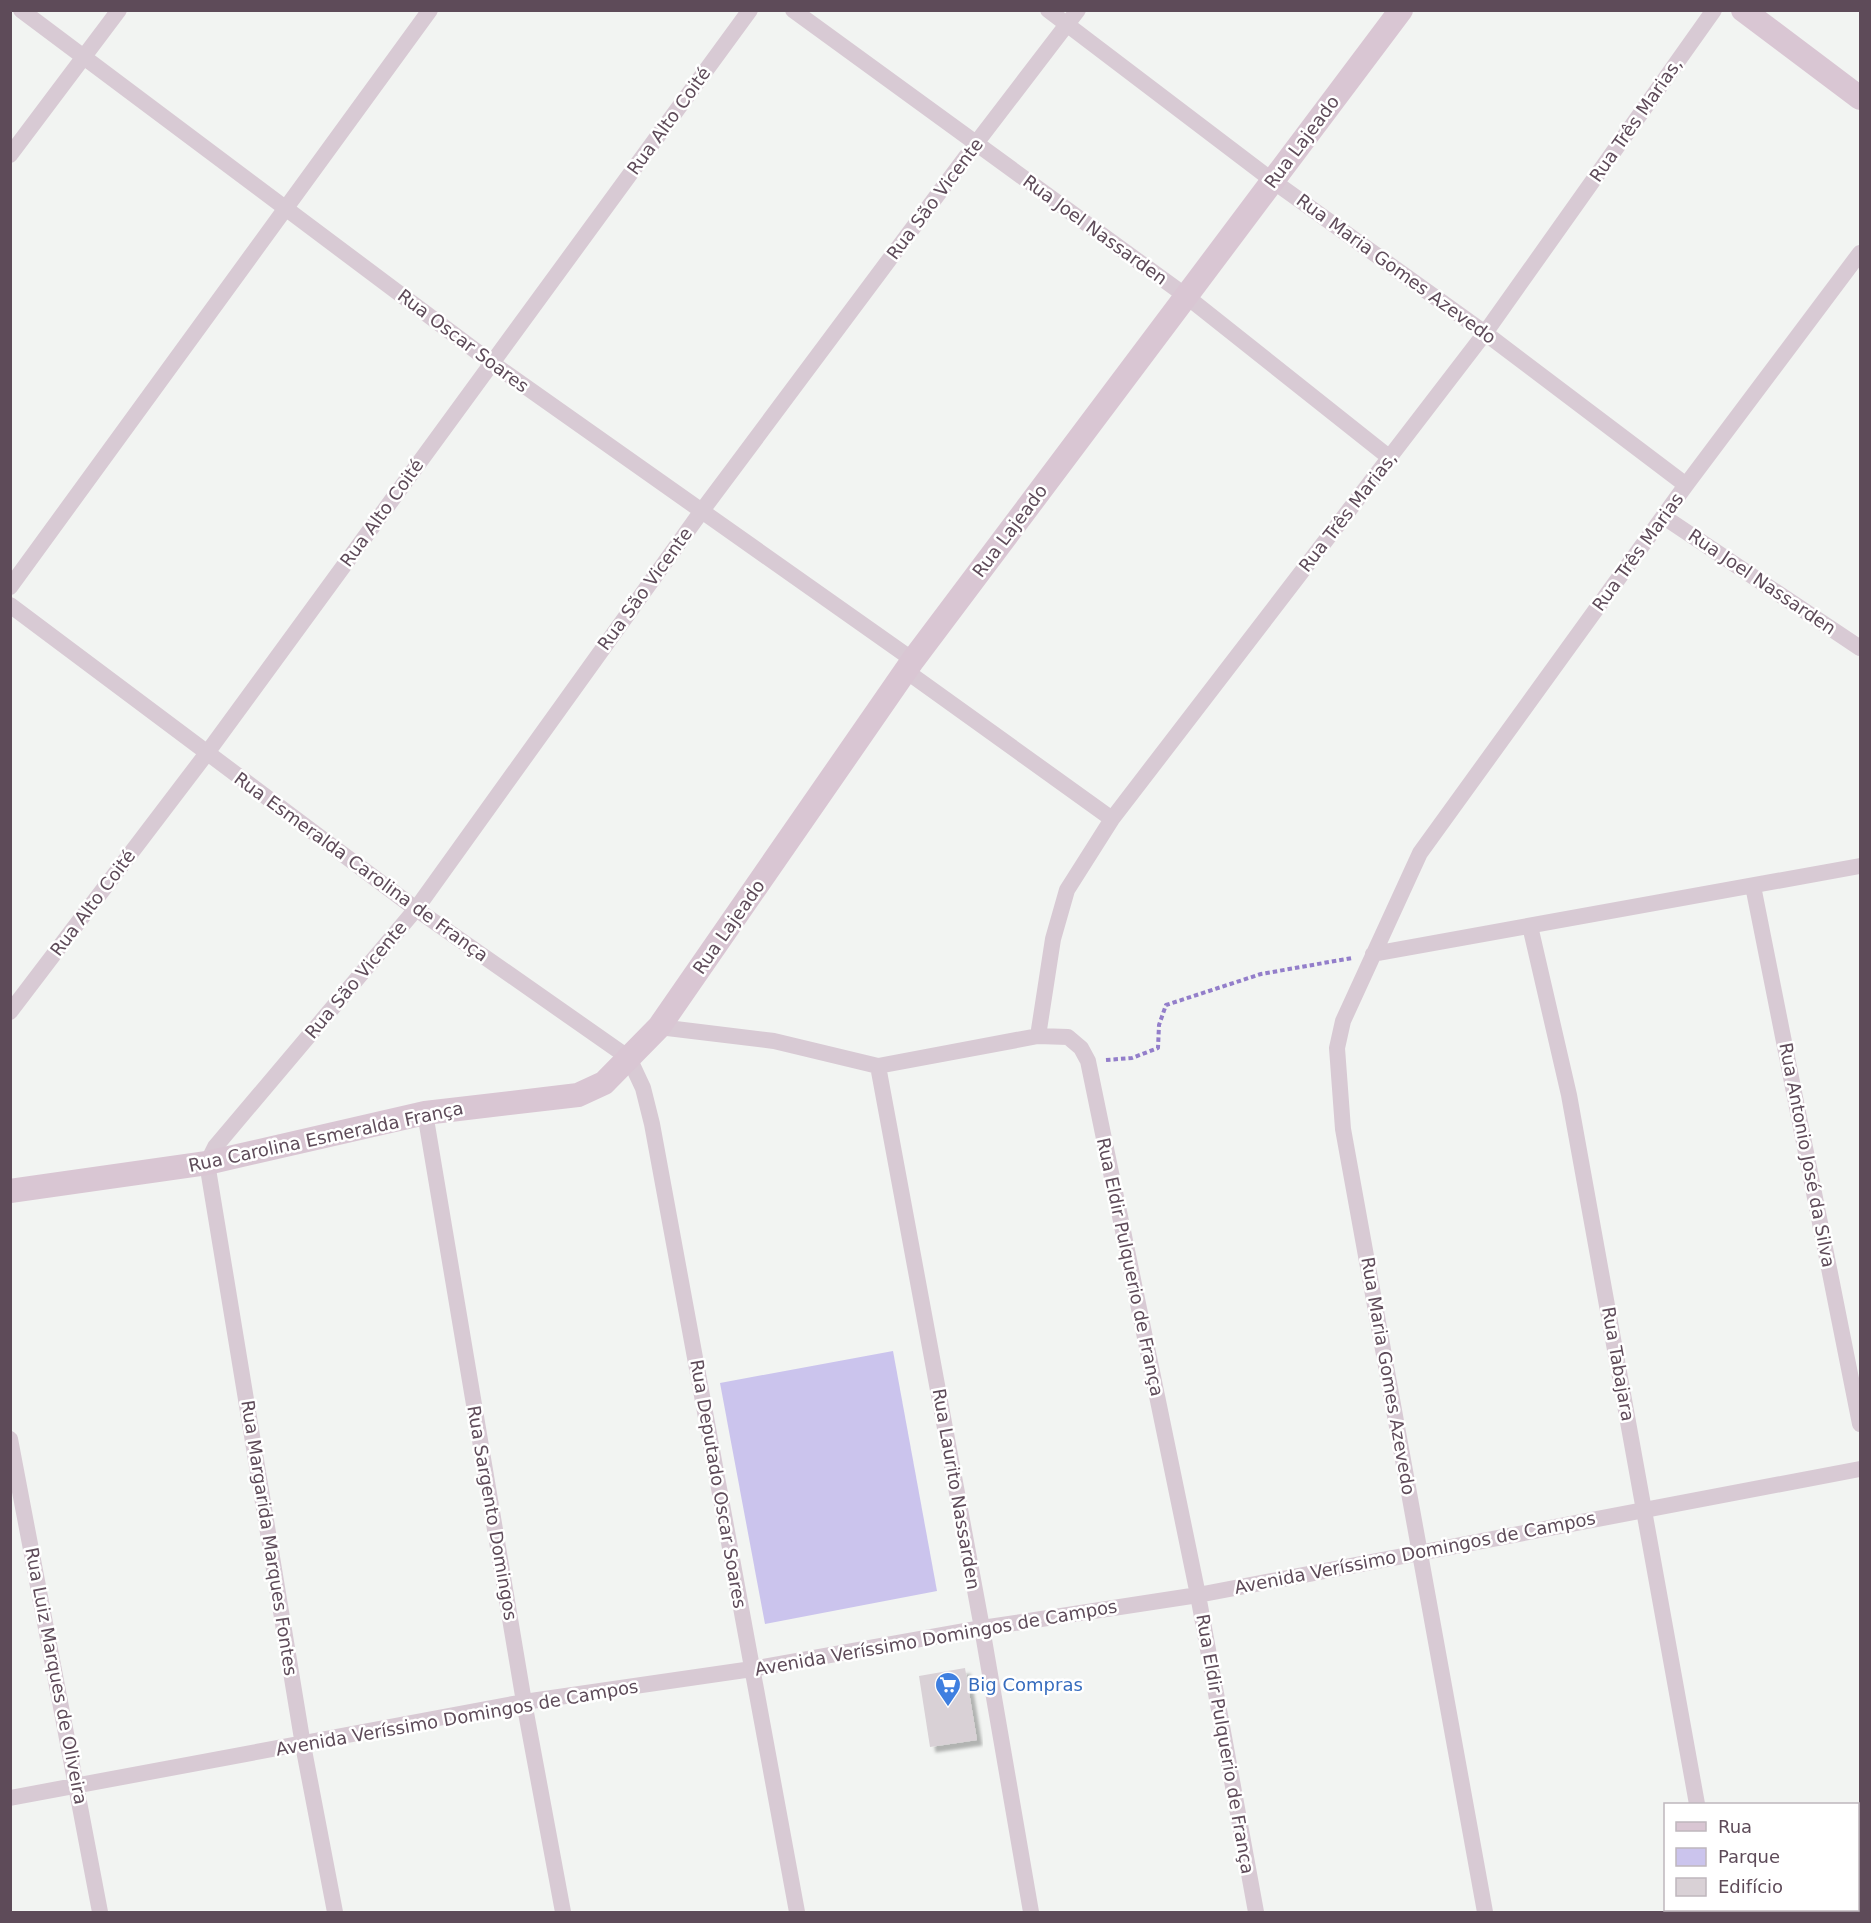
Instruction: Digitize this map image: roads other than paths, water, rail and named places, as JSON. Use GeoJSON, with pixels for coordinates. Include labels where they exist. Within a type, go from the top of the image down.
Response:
{"type":"FeatureCollection","features":[{"type":"Feature","properties":{"kind":"street","name":"Rua Oscar Soares"},"geometry":{"type":"LineString","coordinates":[[21,10],[492,363],[701,512],[1112,819]]}},
{"type":"Feature","properties":{"kind":"street"},"geometry":{"type":"LineString","coordinates":[[10,155],[86,57],[119,10]]}},
{"type":"Feature","properties":{"kind":"street"},"geometry":{"type":"LineString","coordinates":[[10,587],[430,10]]}},
{"type":"Feature","properties":{"kind":"street","name":"Rua Alto Coité"},"geometry":{"type":"LineString","coordinates":[[10,1012],[207,753],[750,10]]}},
{"type":"Feature","properties":{"kind":"street","name":"Rua Joel Nassarden"},"geometry":{"type":"LineString","coordinates":[[794,10],[1186,296],[1390,458]]}},
{"type":"Feature","properties":{"kind":"street","name":"Rua Maria Gomes Azevedo"},"geometry":{"type":"LineString","coordinates":[[1048,10],[1273,181],[1485,333],[1686,485]]}},
{"type":"Feature","properties":{"kind":"street","name":"Rua São Vicente"},"geometry":{"type":"LineString","coordinates":[[207,1163],[215,1147],[416,909],[701,512],[976,142],[1078,10]]}},
{"type":"Feature","properties":{"kind":"street","name":"Rua Lajeado"},"geometry":{"type":"LineString","coordinates":[[629,1058],[660,1027],[909,666],[1401,10]]}},
{"type":"Feature","properties":{"kind":"street","name":"Rua Três Marias,"},"geometry":{"type":"LineString","coordinates":[[1038,1036],[1053,939],[1067,890],[1112,819],[1485,333],[1714,10]]}},
{"type":"Feature","properties":{"kind":"street"},"geometry":{"type":"LineString","coordinates":[[1743,10],[1860,98]]}},
{"type":"Feature","properties":{"kind":"street","name":"Rua Três Marias"},"geometry":{"type":"LineString","coordinates":[[1420,853],[1686,485],[1860,253]]}},
{"type":"Feature","properties":{"kind":"street","name":"Rua Joel Nassarden"},"geometry":{"type":"LineString","coordinates":[[1664,517],[1860,648]]}},
{"type":"Feature","properties":{"kind":"street","name":"Rua Esmeralda Carolina de França"},"geometry":{"type":"LineString","coordinates":[[10,605],[416,909],[629,1058]]}},
{"type":"Feature","properties":{"kind":"street","name":"Rua Maria Gomes Azevedo"},"geometry":{"type":"LineString","coordinates":[[1420,853],[1343,1021],[1337,1048],[1343,1129],[1485,1912]]}},
{"type":"Feature","properties":{"kind":"street"},"geometry":{"type":"LineString","coordinates":[[1373,954],[1860,866]]}},
{"type":"Feature","properties":{"kind":"street","name":"Rua Antonio José da Silva"},"geometry":{"type":"LineString","coordinates":[[1753,886],[1860,1424]]}},
{"type":"Feature","properties":{"kind":"street","name":"Rua Tabajara"},"geometry":{"type":"LineString","coordinates":[[1530,926],[1569,1095],[1697,1803]]}},
{"type":"Feature","properties":{"kind":"street","name":"Rua Eldir Pulquerio de França"},"geometry":{"type":"LineString","coordinates":[[660,1027],[774,1041],[878,1066],[1038,1036],[1068,1037],[1080,1048],[1088,1061],[1198,1595],[1256,1912]]}},
{"type":"Feature","properties":{"kind":"street","name":"Rua Carolina Esmeralda França"},"geometry":{"type":"LineString","coordinates":[[10,1191],[207,1163],[425,1113],[578,1095],[604,1083],[629,1058]]}},
{"type":"Feature","properties":{"kind":"street","name":"Rua Deputado Oscar Soares"},"geometry":{"type":"LineString","coordinates":[[629,1058],[643,1088],[652,1124],[797,1912]]}},
{"type":"Feature","properties":{"kind":"street","name":"Rua Laurito Nassarden"},"geometry":{"type":"LineString","coordinates":[[878,1066],[982,1628],[1031,1912]]}},
{"type":"Feature","properties":{"kind":"street","name":"Rua Sargento Domingos"},"geometry":{"type":"LineString","coordinates":[[425,1113],[524,1702],[563,1912]]}},
{"type":"Feature","properties":{"kind":"street","name":"Rua Margarida Marques Fontes"},"geometry":{"type":"LineString","coordinates":[[207,1163],[303,1745],[335,1912]]}},
{"type":"Feature","properties":{"kind":"street","name":"Rua Luiz Marques de Oliveira"},"geometry":{"type":"LineString","coordinates":[[10,1439],[100,1912]]}},
{"type":"Feature","properties":{"kind":"street","name":"Avenida Veríssimo Domingos de Campos"},"geometry":{"type":"LineString","coordinates":[[10,1798],[524,1702],[752,1669],[982,1628],[1198,1595],[1420,1550],[1860,1469]]}},
{"type":"Feature","properties":{"kind":"place","name":"Big Compras"},"geometry":{"type":"Point","coordinates":[948,1708]}}]}
